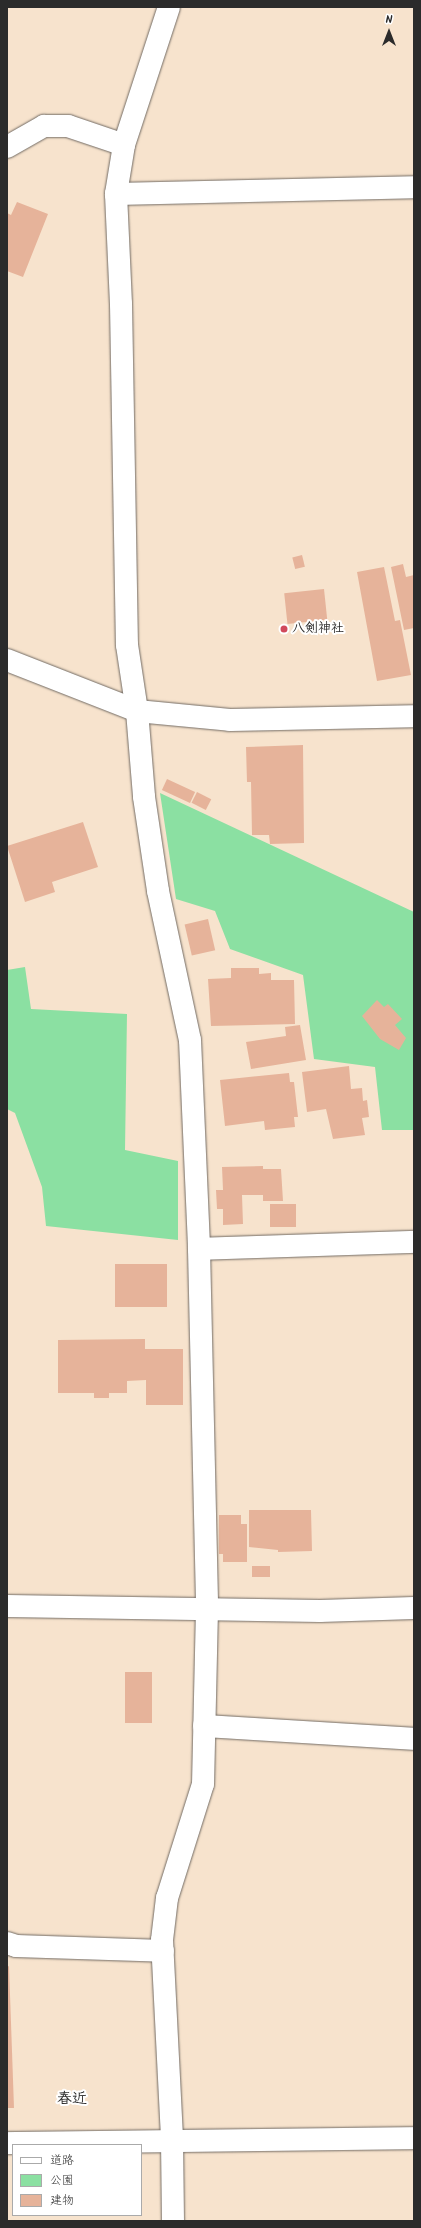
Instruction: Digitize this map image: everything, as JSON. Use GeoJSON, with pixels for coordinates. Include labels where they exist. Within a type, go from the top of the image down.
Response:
{"type":"FeatureCollection","features":[{"type":"Feature","properties":{"kind":"street"},"geometry":{"type":"LineString","coordinates":[[169,7],[124,145],[116,194],[121,304],[127,645],[137,711],[144,797],[158,891],[190,1040],[199,1249],[207,1609],[203,1784],[167,1898],[163,1951],[172,2140],[173,2221]]}},
{"type":"Feature","properties":{"kind":"street"},"geometry":{"type":"LineString","coordinates":[[7,147],[44,126],[68,126],[124,145]]}},
{"type":"Feature","properties":{"kind":"street"},"geometry":{"type":"LineString","coordinates":[[116,194],[414,187]]}},
{"type":"Feature","properties":{"kind":"street"},"geometry":{"type":"LineString","coordinates":[[7,660],[137,711],[230,720],[414,716]]}},
{"type":"Feature","properties":{"kind":"street"},"geometry":{"type":"LineString","coordinates":[[199,1249],[414,1242]]}},
{"type":"Feature","properties":{"kind":"street"},"geometry":{"type":"LineString","coordinates":[[7,1606],[320,1611],[414,1608]]}},
{"type":"Feature","properties":{"kind":"street"},"geometry":{"type":"LineString","coordinates":[[204,1726],[414,1739]]}},
{"type":"Feature","properties":{"kind":"street"},"geometry":{"type":"LineString","coordinates":[[7,1943],[16,1946],[163,1951]]}},
{"type":"Feature","properties":{"kind":"street"},"geometry":{"type":"LineString","coordinates":[[7,2144],[172,2140],[414,2138]]}},
{"type":"Feature","properties":{"kind":"green space"},"geometry":{"type":"Polygon","coordinates":[[[160,793],[414,912],[414,1130],[382,1130],[375,1067],[314,1059],[303,975],[230,949],[215,911],[176,899],[160,793]]]}},
{"type":"Feature","properties":{"kind":"green space"},"geometry":{"type":"Polygon","coordinates":[[[25,967],[31,1009],[127,1014],[125,1150],[178,1161],[178,1240],[46,1226],[42,1187],[15,1113],[7,1109],[7,970],[25,967]]]}},
{"type":"Feature","properties":{"kind":"building"},"geometry":{"type":"Polygon","coordinates":[[[17,202],[48,214],[23,277],[7,271],[7,213],[11,215],[17,202]]]}},
{"type":"Feature","properties":{"kind":"building"},"geometry":{"type":"Polygon","coordinates":[[[302,555],[305,567],[295,569],[292,557],[302,555]]]}},
{"type":"Feature","properties":{"kind":"building"},"geometry":{"type":"Polygon","coordinates":[[[403,564],[406,577],[414,575],[414,628],[404,630],[391,567],[403,564]]]}},
{"type":"Feature","properties":{"kind":"building"},"geometry":{"type":"Polygon","coordinates":[[[384,567],[395,621],[400,620],[411,675],[377,681],[357,572],[384,567]]]}},
{"type":"Feature","properties":{"kind":"building"},"geometry":{"type":"Polygon","coordinates":[[[324,589],[327,620],[287,624],[284,593],[324,589]]]}},
{"type":"Feature","properties":{"kind":"building"},"geometry":{"type":"Polygon","coordinates":[[[303,745],[304,843],[270,844],[269,835],[252,835],[251,782],[247,782],[246,747],[303,745]]]}},
{"type":"Feature","properties":{"kind":"building"},"geometry":{"type":"Polygon","coordinates":[[[167,779],[195,792],[190,803],[162,790],[167,779]]]}},
{"type":"Feature","properties":{"kind":"building"},"geometry":{"type":"Polygon","coordinates":[[[197,792],[211,799],[206,810],[192,803],[197,792]]]}},
{"type":"Feature","properties":{"kind":"building"},"geometry":{"type":"Polygon","coordinates":[[[83,822],[98,867],[52,882],[55,892],[25,902],[7,846],[83,822]]]}},
{"type":"Feature","properties":{"kind":"building"},"geometry":{"type":"Polygon","coordinates":[[[208,919],[215,950],[192,956],[185,924],[208,919]]]}},
{"type":"Feature","properties":{"kind":"building"},"geometry":{"type":"Polygon","coordinates":[[[231,968],[259,968],[259,974],[271,973],[271,980],[294,980],[295,1024],[211,1026],[208,979],[231,978],[231,968]]]}},
{"type":"Feature","properties":{"kind":"building"},"geometry":{"type":"Polygon","coordinates":[[[377,1000],[384,1007],[388,1004],[402,1019],[395,1025],[406,1038],[399,1050],[380,1039],[362,1016],[377,1000]]]}},
{"type":"Feature","properties":{"kind":"building"},"geometry":{"type":"Polygon","coordinates":[[[300,1025],[306,1060],[251,1069],[246,1042],[286,1036],[285,1027],[300,1025]]]}},
{"type":"Feature","properties":{"kind":"building"},"geometry":{"type":"Polygon","coordinates":[[[349,1066],[351,1089],[362,1088],[363,1101],[367,1100],[369,1117],[362,1118],[365,1135],[333,1139],[326,1109],[307,1112],[302,1072],[349,1066]]]}},
{"type":"Feature","properties":{"kind":"building"},"geometry":{"type":"Polygon","coordinates":[[[289,1073],[290,1082],[294,1082],[298,1117],[294,1117],[295,1127],[265,1130],[264,1121],[225,1126],[220,1080],[289,1073]]]}},
{"type":"Feature","properties":{"kind":"building"},"geometry":{"type":"Polygon","coordinates":[[[263,1166],[263,1169],[281,1169],[283,1201],[263,1201],[263,1195],[242,1195],[243,1224],[223,1225],[223,1209],[217,1209],[216,1190],[223,1190],[222,1167],[263,1166]]]}},
{"type":"Feature","properties":{"kind":"building"},"geometry":{"type":"Polygon","coordinates":[[[270,1204],[296,1204],[296,1227],[270,1227],[270,1204]]]}},
{"type":"Feature","properties":{"kind":"building"},"geometry":{"type":"Polygon","coordinates":[[[115,1264],[167,1264],[167,1307],[115,1307],[115,1264]]]}},
{"type":"Feature","properties":{"kind":"building"},"geometry":{"type":"Polygon","coordinates":[[[145,1339],[145,1349],[183,1349],[183,1405],[146,1405],[146,1380],[127,1381],[127,1393],[109,1393],[109,1398],[94,1398],[94,1393],[58,1393],[58,1340],[145,1339]]]}},
{"type":"Feature","properties":{"kind":"building"},"geometry":{"type":"Polygon","coordinates":[[[249,1510],[311,1510],[312,1551],[278,1552],[278,1550],[249,1547],[249,1510]]]}},
{"type":"Feature","properties":{"kind":"building"},"geometry":{"type":"Polygon","coordinates":[[[219,1515],[241,1515],[241,1524],[247,1524],[247,1562],[223,1562],[223,1554],[219,1554],[219,1515]]]}},
{"type":"Feature","properties":{"kind":"building"},"geometry":{"type":"Polygon","coordinates":[[[252,1566],[270,1566],[270,1577],[252,1577],[252,1566]]]}},
{"type":"Feature","properties":{"kind":"building"},"geometry":{"type":"Polygon","coordinates":[[[125,1672],[152,1672],[152,1723],[125,1723],[125,1672]]]}},
{"type":"Feature","properties":{"kind":"building"},"geometry":{"type":"Polygon","coordinates":[[[9,1966],[14,2108],[7,2108],[7,1967],[9,1966]]]}},
{"type":"Feature","properties":{"kind":"place","name":"八剣神社"},"geometry":{"type":"Point","coordinates":[284,629]}},
{"type":"Feature","properties":{"kind":"district","name":"春近"},"geometry":{"type":"Point","coordinates":[72,2100]}}]}
